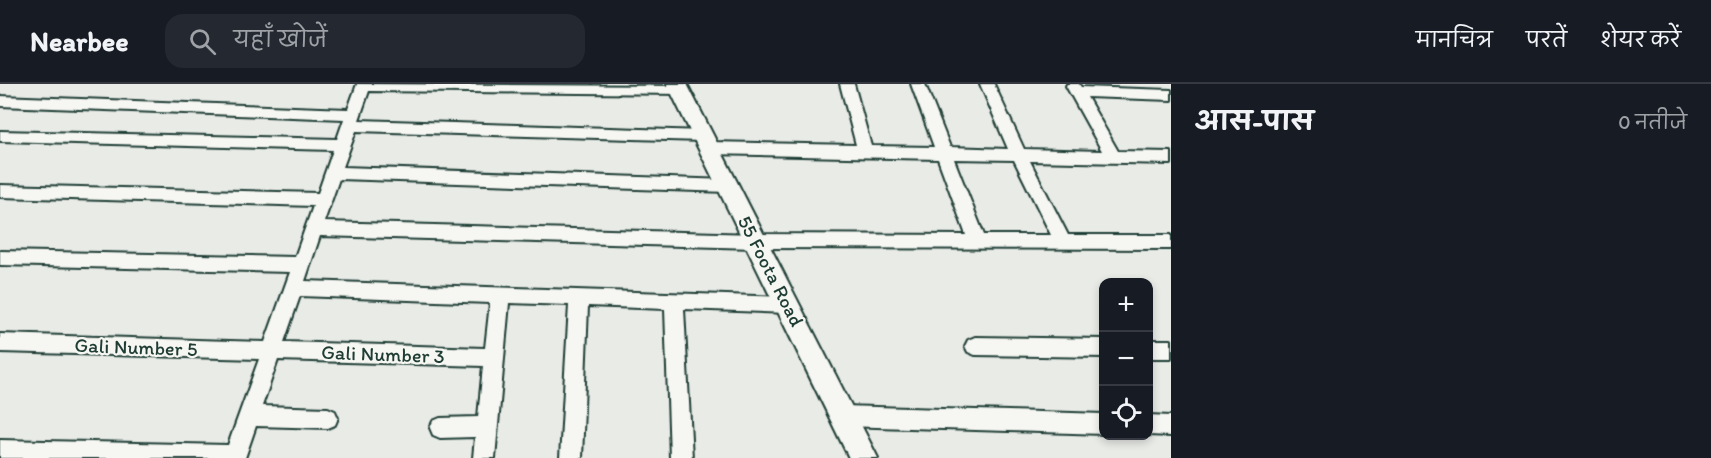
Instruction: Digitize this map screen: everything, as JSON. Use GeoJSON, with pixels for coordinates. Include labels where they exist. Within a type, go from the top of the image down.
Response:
{"type":"FeatureCollection","features":[{"type":"Feature","properties":{"kind":"street"},"geometry":{"type":"LineString","coordinates":[[847,84],[865,151]]}},
{"type":"Feature","properties":{"kind":"street"},"geometry":{"type":"LineString","coordinates":[[918,84],[977,240]]}},
{"type":"Feature","properties":{"kind":"street"},"geometry":{"type":"LineString","coordinates":[[987,84],[1018,155],[1062,240]]}},
{"type":"Feature","properties":{"kind":"street"},"geometry":{"type":"LineString","coordinates":[[0,451],[234,457],[364,85],[679,87]]}},
{"type":"Feature","properties":{"kind":"street","name":"55 Foota Road"},"geometry":{"type":"LineString","coordinates":[[679,87],[864,458]]}},
{"type":"Feature","properties":{"kind":"street"},"geometry":{"type":"LineString","coordinates":[[1075,88],[1113,156]]}},
{"type":"Feature","properties":{"kind":"street"},"geometry":{"type":"LineString","coordinates":[[1075,88],[1171,95]]}},
{"type":"Feature","properties":{"kind":"street"},"geometry":{"type":"LineString","coordinates":[[0,100],[865,151],[1171,158]]}},
{"type":"Feature","properties":{"kind":"street"},"geometry":{"type":"LineString","coordinates":[[0,136],[343,145]]}},
{"type":"Feature","properties":{"kind":"street"},"geometry":{"type":"LineString","coordinates":[[333,173],[728,186]]}},
{"type":"Feature","properties":{"kind":"street"},"geometry":{"type":"LineString","coordinates":[[0,190],[324,200]]}},
{"type":"Feature","properties":{"kind":"street"},"geometry":{"type":"LineString","coordinates":[[314,229],[756,241],[1171,242]]}},
{"type":"Feature","properties":{"kind":"street"},"geometry":{"type":"LineString","coordinates":[[0,258],[301,266]]}},
{"type":"Feature","properties":{"kind":"street"},"geometry":{"type":"LineString","coordinates":[[293,288],[788,305]]}},
{"type":"Feature","properties":{"kind":"street"},"geometry":{"type":"LineString","coordinates":[[484,458],[500,296]]}},
{"type":"Feature","properties":{"kind":"street"},"geometry":{"type":"LineString","coordinates":[[571,458],[579,298]]}},
{"type":"Feature","properties":{"kind":"street"},"geometry":{"type":"LineString","coordinates":[[674,302],[681,458]]}},
{"type":"Feature","properties":{"kind":"street","name":"Gali Number 5"},"geometry":{"type":"LineString","coordinates":[[0,343],[272,351]]}},
{"type":"Feature","properties":{"kind":"street"},"geometry":{"type":"LineString","coordinates":[[975,346],[1099,348]]}},
{"type":"Feature","properties":{"kind":"street"},"geometry":{"type":"LineString","coordinates":[[1153,349],[1171,350]]}},
{"type":"Feature","properties":{"kind":"street","name":"Gali Number 3"},"geometry":{"type":"LineString","coordinates":[[272,351],[494,357]]}},
{"type":"Feature","properties":{"kind":"street"},"geometry":{"type":"LineString","coordinates":[[248,416],[328,418]]}},
{"type":"Feature","properties":{"kind":"street"},"geometry":{"type":"LineString","coordinates":[[843,416],[1099,424]]}},
{"type":"Feature","properties":{"kind":"street"},"geometry":{"type":"LineString","coordinates":[[1153,425],[1171,426]]}},
{"type":"Feature","properties":{"kind":"street"},"geometry":{"type":"LineString","coordinates":[[440,428],[487,427]]}}]}
